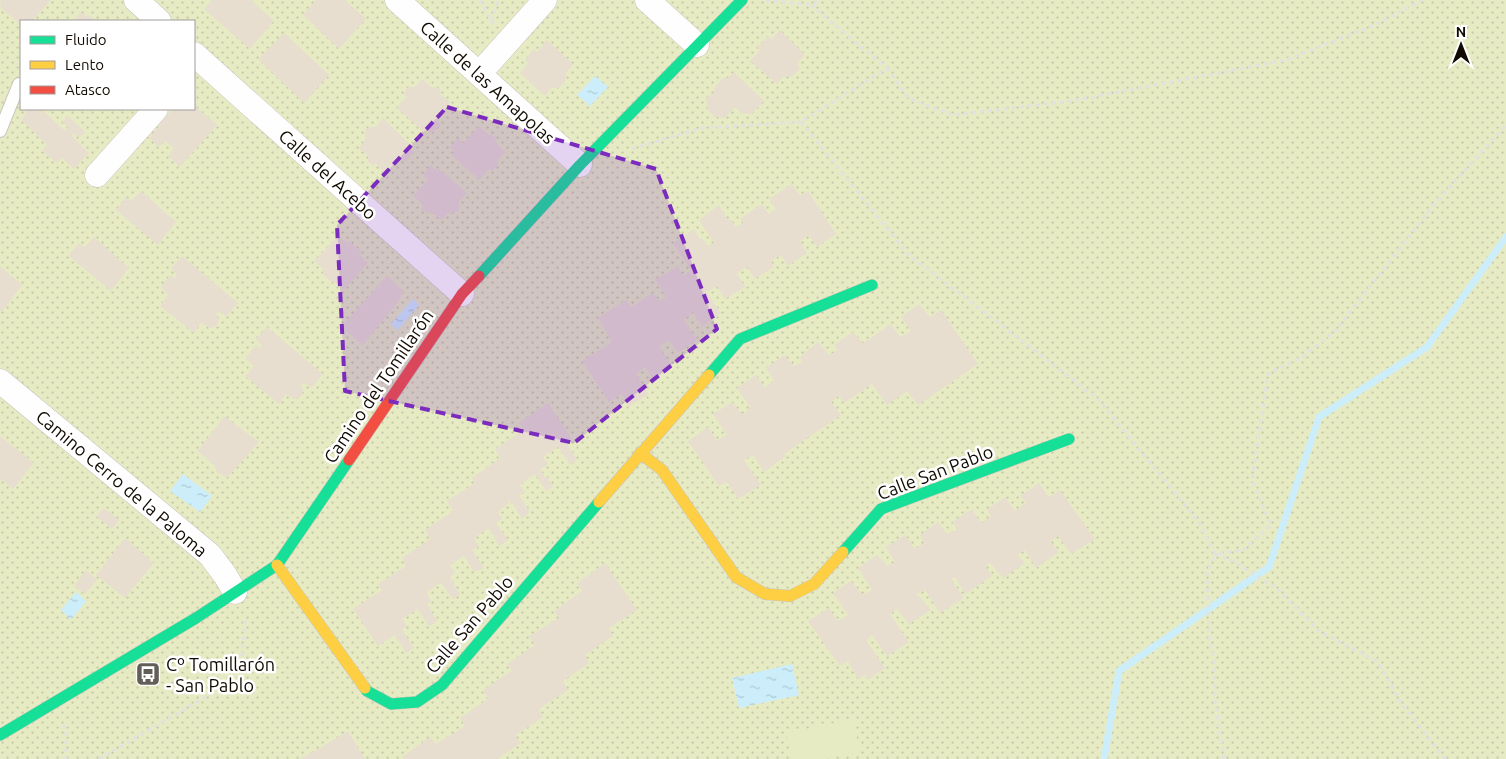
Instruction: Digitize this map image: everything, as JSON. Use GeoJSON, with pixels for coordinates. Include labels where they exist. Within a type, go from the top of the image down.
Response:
{"type":"FeatureCollection","features":[{"type":"Feature","properties":{"kind":"street","name":"Calle de las Amapolas"},"geometry":{"type":"LineString","coordinates":[[397,0],[580,165]]}},
{"type":"Feature","properties":{"kind":"street"},"geometry":{"type":"LineString","coordinates":[[479,74],[545,0]]}},
{"type":"Feature","properties":{"kind":"street"},"geometry":{"type":"LineString","coordinates":[[647,0],[696,46]]}},
{"type":"Feature","properties":{"kind":"street","name":"Camino del Tomillarón"},"geometry":{"type":"LineString","coordinates":[[0,735],[196,618],[277,565],[462,294],[580,165],[742,0]]}},
{"type":"Feature","properties":{"kind":"street"},"geometry":{"type":"LineString","coordinates":[[139,1],[158,20]]}},
{"type":"Feature","properties":{"kind":"street","name":"Calle del Acebo"},"geometry":{"type":"LineString","coordinates":[[196,60],[462,294]]}},
{"type":"Feature","properties":{"kind":"street"},"geometry":{"type":"LineString","coordinates":[[98,175],[155,110]]}},
{"type":"Feature","properties":{"kind":"street","name":"Calle San Pablo"},"geometry":{"type":"LineString","coordinates":[[277,565],[367,691],[391,704],[417,702],[442,685],[740,339],[872,285]]}},
{"type":"Feature","properties":{"kind":"street","name":"Camino Cerro de la Paloma"},"geometry":{"type":"LineString","coordinates":[[0,381],[210,555],[235,592]]}},
{"type":"Feature","properties":{"kind":"street","name":"Calle San Pablo"},"geometry":{"type":"LineString","coordinates":[[640,453],[662,470],[736,577],[765,594],[790,596],[814,584],[881,509],[1069,440]]}},
{"type":"Feature","properties":{"kind":"lane"},"geometry":{"type":"LineString","coordinates":[[0,131],[19,84]]}},
{"type":"Feature","properties":{"kind":"path"},"geometry":{"type":"LineString","coordinates":[[491,21],[498,0]]}},
{"type":"Feature","properties":{"kind":"path"},"geometry":{"type":"LineString","coordinates":[[766,0],[812,5],[887,68],[909,99],[953,115],[1071,100],[1286,60],[1377,24],[1422,0]]}},
{"type":"Feature","properties":{"kind":"path"},"geometry":{"type":"LineString","coordinates":[[812,5],[819,0]]}},
{"type":"Feature","properties":{"kind":"path"},"geometry":{"type":"LineString","coordinates":[[627,151],[702,128],[801,122],[887,68]]}},
{"type":"Feature","properties":{"kind":"path"},"geometry":{"type":"LineString","coordinates":[[801,122],[908,254],[1096,398],[1198,521],[1215,554],[1233,561],[1276,588],[1319,631],[1378,662],[1400,701],[1446,759]]}},
{"type":"Feature","properties":{"kind":"path"},"geometry":{"type":"LineString","coordinates":[[1215,554],[1243,550],[1271,525],[1252,480],[1268,374],[1304,356],[1336,330],[1436,202],[1506,124]]}},
{"type":"Feature","properties":{"kind":"path"},"geometry":{"type":"LineString","coordinates":[[1215,554],[1207,574],[1210,638],[1214,660],[1215,701],[1224,759]]}},
{"type":"Feature","properties":{"kind":"path"},"geometry":{"type":"LineString","coordinates":[[99,759],[240,677],[245,624],[241,606],[235,592]]}},
{"type":"Feature","properties":{"kind":"path"},"geometry":{"type":"LineString","coordinates":[[50,705],[66,730],[66,759]]}},
{"type":"Feature","properties":{"kind":"highlighted area"},"geometry":{"type":"Polygon","coordinates":[[[447,107],[656,169],[717,329],[574,443],[345,391],[337,225],[447,107]]]}},
{"type":"Feature","properties":{"kind":"green space"},"geometry":{"type":"Polygon","coordinates":[[[0,0],[1506,0],[1506,759],[0,759],[0,0]]]}},
{"type":"Feature","properties":{"kind":"green space"},"geometry":{"type":"Polygon","coordinates":[[[853,719],[860,752],[826,759],[792,759],[786,733],[853,719]]]}},
{"type":"Feature","properties":{"kind":"water"},"geometry":{"type":"Polygon","coordinates":[[[595,76],[608,87],[590,106],[577,95],[595,76]]]}},
{"type":"Feature","properties":{"kind":"water"},"geometry":{"type":"Polygon","coordinates":[[[413,299],[419,305],[398,330],[391,324],[413,299]]]}},
{"type":"Feature","properties":{"kind":"water"},"geometry":{"type":"Polygon","coordinates":[[[183,474],[212,496],[200,512],[170,491],[183,474]]]}},
{"type":"Feature","properties":{"kind":"water"},"geometry":{"type":"Polygon","coordinates":[[[76,592],[86,601],[71,620],[61,610],[76,592]]]}},
{"type":"Feature","properties":{"kind":"water"},"geometry":{"type":"Polygon","coordinates":[[[792,664],[799,695],[739,708],[732,678],[792,664]]]}},
{"type":"Feature","properties":{"kind":"building"},"geometry":{"type":"Polygon","coordinates":[[[1,0],[51,0],[33,20],[20,20],[20,24],[0,7],[1,0]]]}},
{"type":"Feature","properties":{"kind":"building"},"geometry":{"type":"Polygon","coordinates":[[[212,0],[251,0],[274,21],[250,49],[204,9],[212,0]]]}},
{"type":"Feature","properties":{"kind":"building"},"geometry":{"type":"Polygon","coordinates":[[[316,0],[345,0],[366,19],[339,49],[303,15],[316,0]]]}},
{"type":"Feature","properties":{"kind":"building"},"geometry":{"type":"Polygon","coordinates":[[[81,12],[86,17],[88,14],[94,20],[74,20],[81,12]]]}},
{"type":"Feature","properties":{"kind":"building"},"geometry":{"type":"Polygon","coordinates":[[[780,30],[805,55],[798,62],[799,70],[791,77],[783,77],[777,84],[750,61],[760,50],[757,48],[768,36],[772,39],[780,30]]]}},
{"type":"Feature","properties":{"kind":"building"},"geometry":{"type":"Polygon","coordinates":[[[284,33],[329,75],[304,103],[258,59],[284,33]]]}},
{"type":"Feature","properties":{"kind":"building"},"geometry":{"type":"Polygon","coordinates":[[[547,40],[573,64],[566,73],[567,79],[559,88],[551,88],[545,96],[520,73],[528,63],[525,60],[534,49],[537,52],[547,40]]]}},
{"type":"Feature","properties":{"kind":"building"},"geometry":{"type":"Polygon","coordinates":[[[734,72],[764,101],[752,114],[742,114],[735,107],[725,118],[715,117],[708,110],[706,99],[714,92],[714,88],[723,78],[728,78],[734,72]]]}},
{"type":"Feature","properties":{"kind":"building"},"geometry":{"type":"Polygon","coordinates":[[[422,79],[433,88],[437,87],[441,91],[440,94],[450,102],[436,120],[441,125],[432,133],[427,129],[425,133],[397,108],[406,97],[404,93],[408,87],[415,87],[422,79]]]}},
{"type":"Feature","properties":{"kind":"building"},"geometry":{"type":"Polygon","coordinates":[[[195,104],[198,106],[196,107],[217,125],[180,167],[168,156],[174,148],[165,141],[159,147],[149,138],[160,125],[157,122],[163,114],[166,116],[172,110],[195,110],[195,104]]]}},
{"type":"Feature","properties":{"kind":"building"},"geometry":{"type":"Polygon","coordinates":[[[27,110],[42,110],[65,131],[68,127],[62,122],[68,116],[85,132],[79,138],[74,133],[72,136],[89,153],[74,169],[62,158],[57,163],[42,151],[47,145],[22,121],[27,110]]]}},
{"type":"Feature","properties":{"kind":"building"},"geometry":{"type":"Polygon","coordinates":[[[383,118],[410,144],[408,146],[414,152],[405,161],[400,156],[385,173],[376,164],[372,165],[368,162],[368,156],[359,148],[365,140],[365,130],[369,127],[376,127],[383,118]]]}},
{"type":"Feature","properties":{"kind":"building"},"geometry":{"type":"Polygon","coordinates":[[[479,126],[489,135],[496,138],[496,142],[505,152],[498,160],[498,166],[493,170],[488,170],[479,180],[451,154],[455,152],[450,147],[458,138],[463,143],[479,126]]]}},
{"type":"Feature","properties":{"kind":"building"},"geometry":{"type":"Polygon","coordinates":[[[431,165],[437,171],[439,169],[467,193],[459,201],[460,208],[457,212],[448,213],[441,220],[431,212],[426,213],[422,209],[423,204],[413,196],[428,180],[423,175],[431,165]]]}},
{"type":"Feature","properties":{"kind":"building"},"geometry":{"type":"Polygon","coordinates":[[[792,184],[800,196],[808,191],[836,234],[817,247],[809,235],[800,241],[807,253],[788,266],[781,255],[771,261],[774,267],[755,279],[747,267],[737,273],[745,287],[725,299],[717,286],[707,292],[721,313],[702,326],[693,312],[684,320],[697,340],[678,353],[669,340],[659,347],[673,367],[653,379],[645,367],[636,374],[649,394],[629,407],[622,394],[609,402],[582,361],[612,342],[598,318],[626,300],[631,307],[653,293],[659,301],[666,297],[655,280],[678,266],[683,276],[691,270],[673,243],[694,229],[700,239],[702,238],[708,246],[714,243],[699,220],[719,205],[728,220],[730,219],[736,227],[743,223],[740,219],[762,204],[769,214],[776,209],[769,199],[792,184]]]}},
{"type":"Feature","properties":{"kind":"building"},"geometry":{"type":"Polygon","coordinates":[[[141,191],[176,222],[158,245],[116,210],[126,197],[131,201],[141,191]]]}},
{"type":"Feature","properties":{"kind":"building"},"geometry":{"type":"Polygon","coordinates":[[[338,236],[347,243],[349,241],[362,252],[360,255],[368,263],[344,290],[337,283],[331,282],[324,276],[322,268],[314,261],[338,236]]]}},
{"type":"Feature","properties":{"kind":"building"},"geometry":{"type":"Polygon","coordinates":[[[94,237],[129,268],[111,291],[69,256],[79,243],[85,247],[94,237]]]}},
{"type":"Feature","properties":{"kind":"building"},"geometry":{"type":"Polygon","coordinates":[[[182,256],[238,303],[226,317],[221,312],[216,313],[219,321],[216,327],[209,328],[201,323],[194,333],[160,306],[168,295],[161,287],[170,275],[176,279],[176,274],[171,268],[182,256]]]}},
{"type":"Feature","properties":{"kind":"building"},"geometry":{"type":"Polygon","coordinates":[[[0,266],[22,285],[2,312],[0,310],[0,266]]]}},
{"type":"Feature","properties":{"kind":"building"},"geometry":{"type":"Polygon","coordinates":[[[387,276],[404,291],[398,302],[363,345],[341,327],[387,276]]]}},
{"type":"Feature","properties":{"kind":"building"},"geometry":{"type":"Polygon","coordinates":[[[919,304],[930,317],[941,310],[978,364],[918,405],[907,391],[887,405],[872,384],[844,403],[839,396],[831,402],[841,415],[784,454],[786,456],[764,472],[753,455],[744,460],[761,485],[738,499],[727,482],[719,486],[688,441],[708,427],[717,440],[727,435],[713,414],[732,402],[743,415],[750,407],[737,388],[756,375],[765,388],[774,380],[766,368],[784,355],[794,366],[802,362],[800,357],[818,342],[829,355],[838,350],[834,345],[853,332],[863,343],[891,324],[900,337],[911,331],[901,317],[919,304]]]}},
{"type":"Feature","properties":{"kind":"building"},"geometry":{"type":"Polygon","coordinates":[[[267,327],[323,374],[311,388],[306,383],[301,384],[303,391],[301,397],[294,399],[286,394],[279,404],[245,376],[254,366],[245,358],[256,345],[261,349],[261,345],[256,339],[267,327]]]}},
{"type":"Feature","properties":{"kind":"building"},"geometry":{"type":"Polygon","coordinates":[[[548,403],[572,439],[566,442],[577,460],[570,465],[558,447],[543,457],[548,464],[541,469],[545,478],[548,477],[553,487],[546,491],[535,474],[520,485],[525,492],[519,495],[530,512],[522,519],[511,501],[498,512],[502,519],[496,523],[508,540],[499,546],[489,528],[474,538],[479,547],[472,550],[484,568],[474,572],[464,556],[450,565],[455,573],[450,577],[460,594],[453,600],[441,582],[427,592],[431,601],[427,604],[437,621],[429,626],[418,609],[402,619],[407,626],[402,630],[414,648],[406,653],[395,635],[378,646],[353,609],[382,590],[378,584],[406,566],[402,558],[430,539],[425,530],[453,511],[447,501],[475,483],[472,478],[500,458],[495,449],[523,430],[519,423],[548,403]]]}},
{"type":"Feature","properties":{"kind":"building"},"geometry":{"type":"Polygon","coordinates":[[[224,416],[259,442],[227,478],[217,472],[215,466],[198,451],[224,416]]]}},
{"type":"Feature","properties":{"kind":"building"},"geometry":{"type":"Polygon","coordinates":[[[0,436],[34,463],[13,489],[0,479],[0,436]]]}},
{"type":"Feature","properties":{"kind":"building"},"geometry":{"type":"Polygon","coordinates":[[[1039,483],[1049,497],[1060,490],[1095,539],[1071,554],[1058,536],[1050,541],[1059,552],[1036,568],[1025,550],[1018,555],[1025,563],[1003,578],[990,563],[985,566],[992,576],[965,594],[955,577],[951,579],[964,598],[940,613],[925,590],[917,594],[931,610],[909,624],[897,609],[890,614],[909,642],[887,656],[872,635],[866,640],[885,668],[868,680],[865,675],[858,679],[848,661],[840,666],[808,621],[829,608],[837,621],[848,615],[833,593],[851,581],[863,595],[872,590],[858,568],[877,555],[887,566],[895,562],[886,547],[905,535],[915,549],[924,543],[920,535],[938,522],[947,534],[958,529],[952,522],[972,509],[981,523],[991,516],[987,509],[1005,497],[1015,511],[1026,503],[1020,496],[1039,483]]]}},
{"type":"Feature","properties":{"kind":"building"},"geometry":{"type":"Polygon","coordinates":[[[104,508],[119,520],[112,529],[96,516],[104,508]]]}},
{"type":"Feature","properties":{"kind":"building"},"geometry":{"type":"Polygon","coordinates":[[[125,538],[154,563],[125,598],[96,575],[125,538]]]}},
{"type":"Feature","properties":{"kind":"building"},"geometry":{"type":"Polygon","coordinates":[[[605,563],[637,610],[609,628],[613,636],[585,655],[589,663],[563,681],[568,690],[539,709],[543,717],[515,736],[521,743],[497,759],[404,759],[402,757],[430,737],[436,744],[465,726],[460,718],[488,699],[483,690],[512,671],[507,664],[535,645],[529,636],[559,618],[554,611],[582,591],[577,583],[605,563]]]}},
{"type":"Feature","properties":{"kind":"building"},"geometry":{"type":"Polygon","coordinates":[[[86,570],[97,580],[85,594],[74,586],[86,570]]]}},
{"type":"Feature","properties":{"kind":"building"},"geometry":{"type":"Polygon","coordinates":[[[348,731],[365,759],[300,759],[313,752],[348,731]]]}},
{"type":"Feature","properties":{"kind":"waterway"},"geometry":{"type":"LineString","coordinates":[[1104,759],[1119,671],[1269,567],[1319,417],[1427,347],[1506,237]]}},
{"type":"Feature","properties":{"kind":"traffic: fast"},"geometry":{"type":"LineString","coordinates":[[479,276],[580,165],[742,0]]}},
{"type":"Feature","properties":{"kind":"traffic: fast"},"geometry":{"type":"LineString","coordinates":[[709,375],[740,339],[872,285]]}},
{"type":"Feature","properties":{"kind":"traffic: fast"},"geometry":{"type":"LineString","coordinates":[[843,552],[881,509],[1069,439]]}},
{"type":"Feature","properties":{"kind":"traffic: fast"},"geometry":{"type":"LineString","coordinates":[[0,735],[196,618],[277,565],[349,460]]}},
{"type":"Feature","properties":{"kind":"traffic: fast"},"geometry":{"type":"LineString","coordinates":[[365,688],[367,691],[391,704],[417,702],[442,685],[599,502]]}},
{"type":"Feature","properties":{"kind":"traffic: slow"},"geometry":{"type":"LineString","coordinates":[[599,502],[709,375]]}},
{"type":"Feature","properties":{"kind":"traffic: slow"},"geometry":{"type":"LineString","coordinates":[[640,453],[662,470],[736,577],[765,594],[790,596],[814,584],[843,552]]}},
{"type":"Feature","properties":{"kind":"traffic: slow"},"geometry":{"type":"LineString","coordinates":[[277,565],[365,688]]}},
{"type":"Feature","properties":{"kind":"traffic: jam"},"geometry":{"type":"LineString","coordinates":[[349,460],[462,294],[479,276]]}},
{"type":"Feature","properties":{"kind":"place","name":"Cº Tomillarón - San Pablo"},"geometry":{"type":"Point","coordinates":[148,674]}}]}
